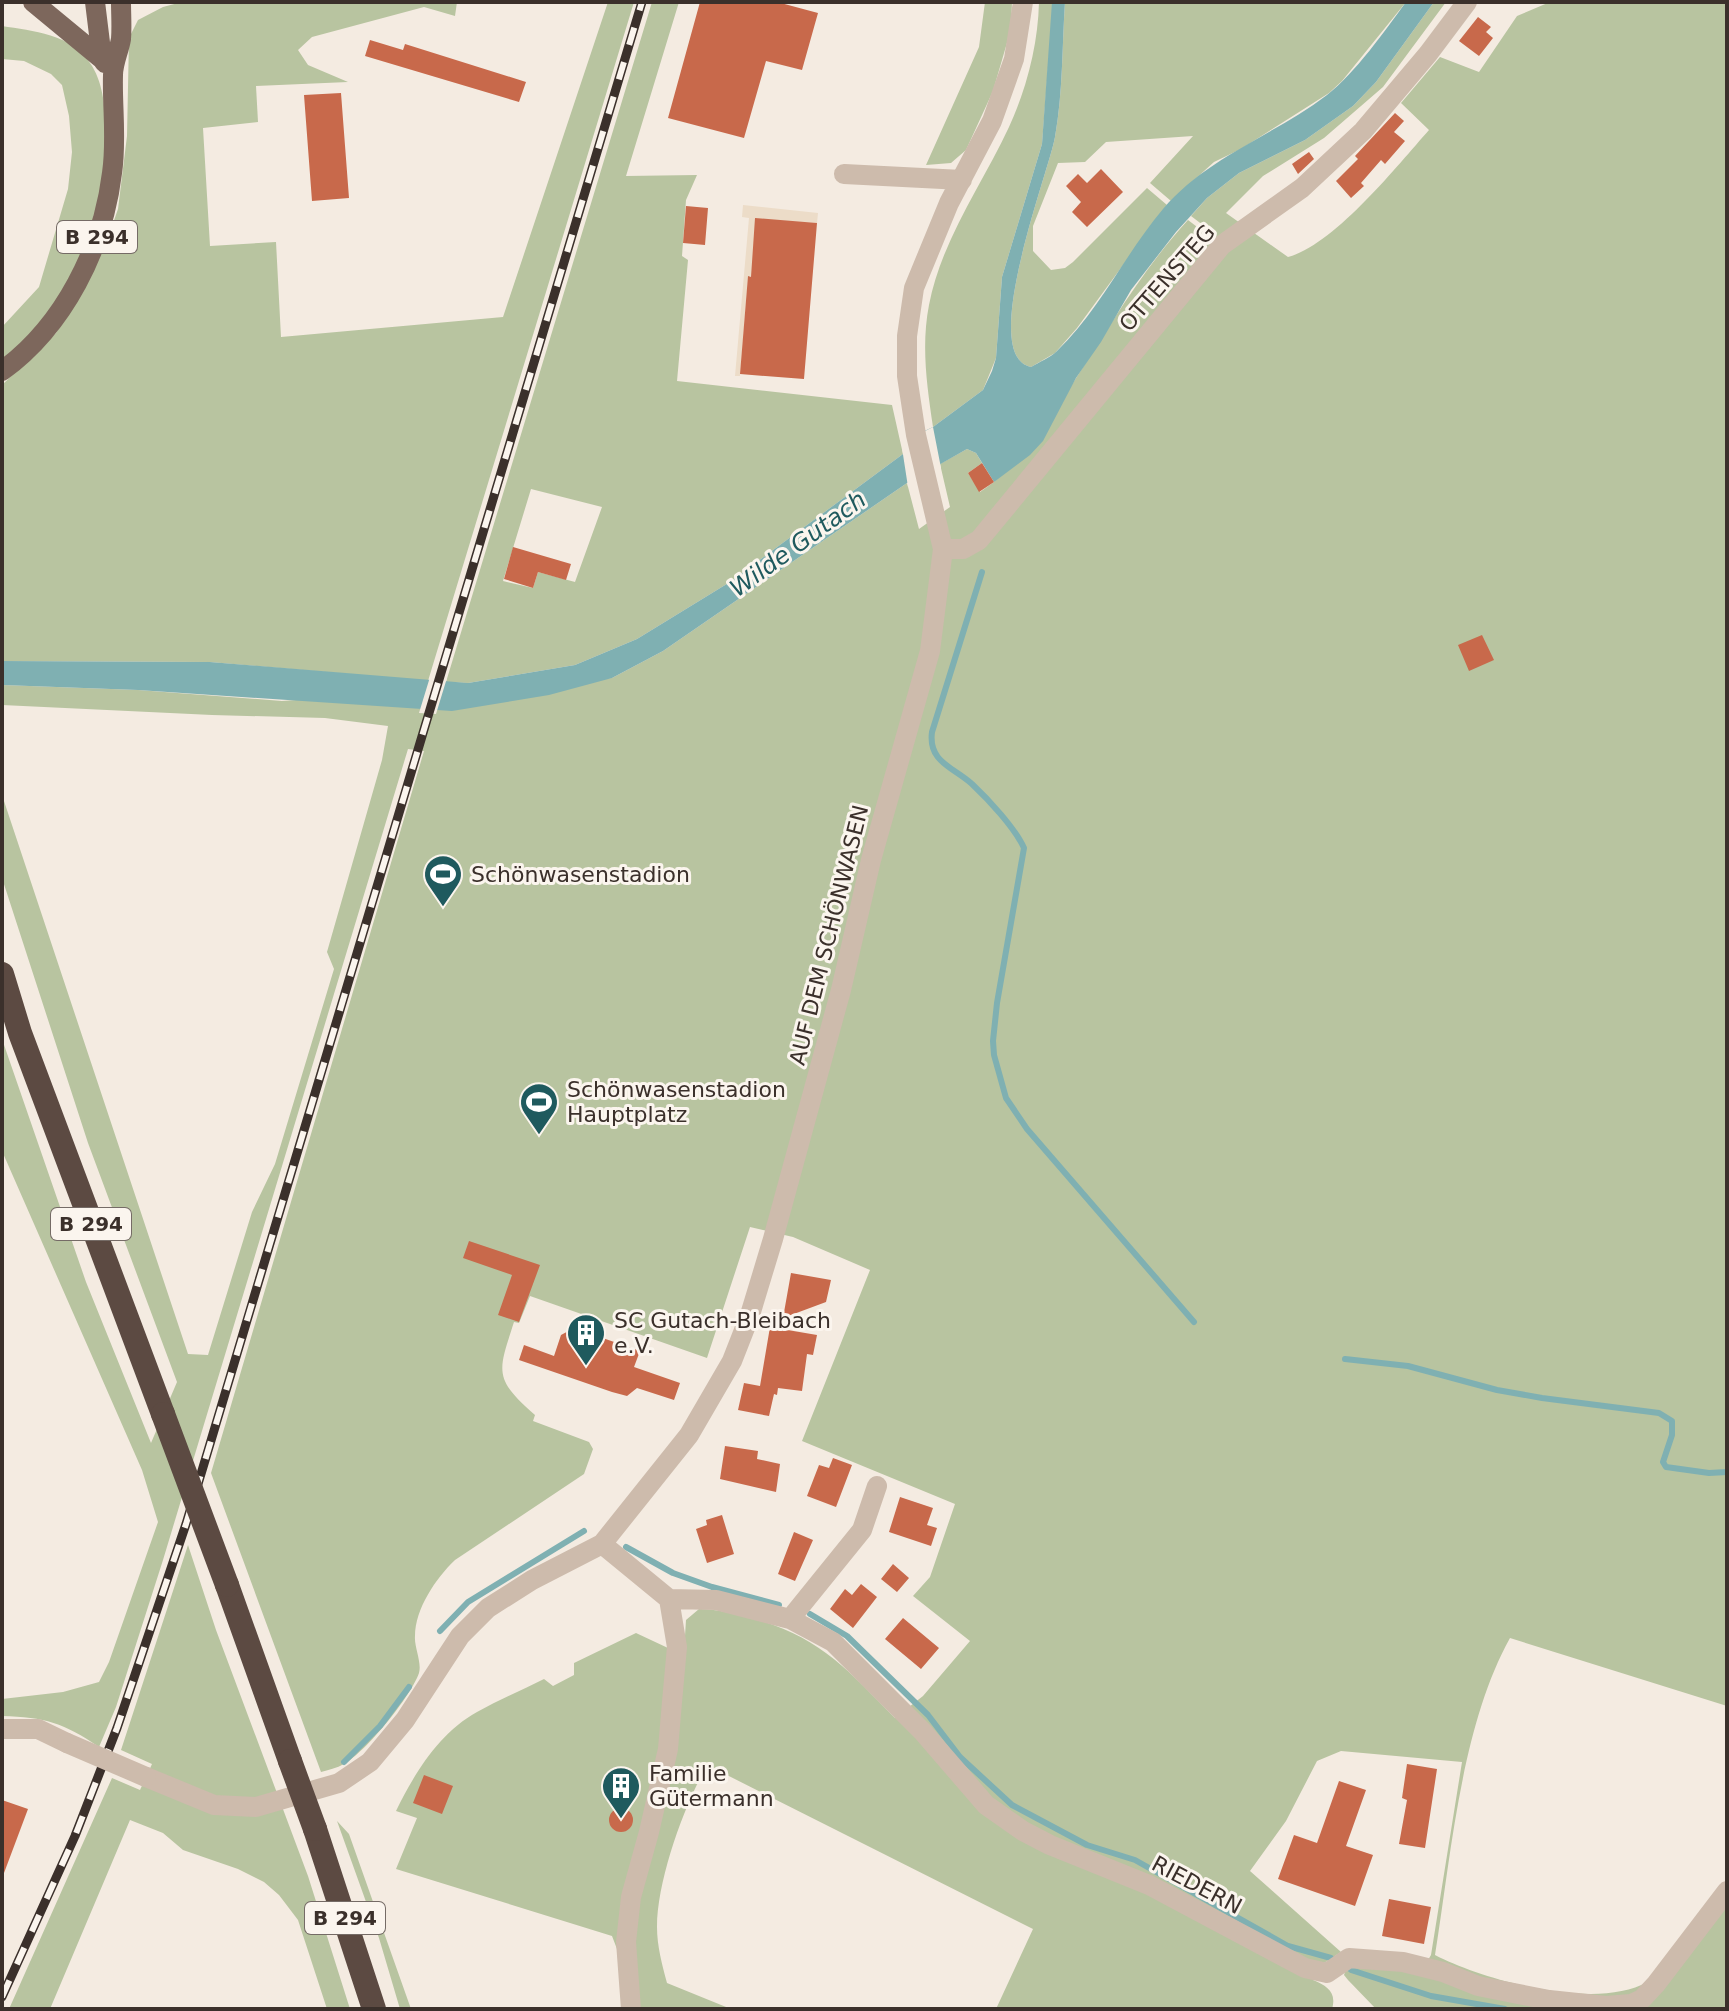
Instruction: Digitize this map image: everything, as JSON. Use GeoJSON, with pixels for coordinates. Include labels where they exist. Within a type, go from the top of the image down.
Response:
{"type":"FeatureCollection","features":[{"type":"Feature","properties":{"kind":"highway","name":"B 294"},"geometry":{"type":"LineString","coordinates":[[2,974],[20,1033],[315,1829],[374,2009]]}},
{"type":"Feature","properties":{"kind":"main road"},"geometry":{"type":"LineString","coordinates":[[33,2],[107,65]]}},
{"type":"Feature","properties":{"kind":"main road","name":"B 294"},"geometry":{"type":"LineString","coordinates":[[2,371],[24,354],[67,300],[92,252],[106,205],[115,133],[95,2]]}},
{"type":"Feature","properties":{"kind":"main road","name":"B 294"},"geometry":{"type":"LineString","coordinates":[[107,65],[121,39],[121,2]]}},
{"type":"Feature","properties":{"kind":"street","name":"AUF DEM SCHÖNWASEN"},"geometry":{"type":"LineString","coordinates":[[2,1729],[38,1729],[214,1805],[256,1807],[339,1783],[370,1762],[405,1720],[460,1636],[488,1608],[532,1580],[602,1544],[708,1407],[732,1361],[750,1315],[813,1092],[871,860],[930,651],[943,549],[916,435],[907,376],[910,308],[919,271],[992,121],[1014,59],[1023,2]]}},
{"type":"Feature","properties":{"kind":"street","name":"OTTENSTEG"},"geometry":{"type":"LineString","coordinates":[[943,549],[963,549],[979,540],[1222,245],[1302,188],[1363,131],[1467,2]]}},
{"type":"Feature","properties":{"kind":"street"},"geometry":{"type":"LineString","coordinates":[[844,174],[962,180]]}},
{"type":"Feature","properties":{"kind":"street"},"geometry":{"type":"LineString","coordinates":[[790,1619],[862,1530],[877,1486]]}},
{"type":"Feature","properties":{"kind":"street"},"geometry":{"type":"LineString","coordinates":[[602,1544],[669,1599],[677,1647],[668,1749],[631,1897],[626,1942],[631,2009]]}},
{"type":"Feature","properties":{"kind":"street","name":"RIEDERN"},"geometry":{"type":"LineString","coordinates":[[669,1599],[716,1600],[790,1619],[833,1642],[923,1732],[986,1805],[1023,1831],[1149,1885],[1305,1968],[1327,1973],[1349,1958],[1403,1962],[1443,1972],[1478,1986],[1549,2000],[1606,2006],[1631,2004],[1642,1999],[1656,1984],[1727,1891]]}},
{"type":"Feature","properties":{"kind":"green space"},"geometry":{"type":"Polygon","coordinates":[[[182,2],[457,2],[455,16],[424,7],[312,37],[298,50],[308,65],[348,82],[256,86],[258,122],[203,128],[210,246],[276,242],[281,337],[503,317],[608,2],[634,2],[428,681],[210,662],[2,661],[2,385],[56,333],[106,243],[118,209],[127,136],[129,38],[138,20],[163,7],[182,2]]]}},
{"type":"Feature","properties":{"kind":"green space"},"geometry":{"type":"Polygon","coordinates":[[[652,2],[679,2],[626,176],[697,175],[686,200],[682,256],[688,260],[677,381],[892,405],[903,454],[730,582],[637,639],[575,665],[468,683],[446,682],[652,2]],[[531,489],[503,581],[533,588],[538,572],[575,582],[602,507],[531,489]]]}},
{"type":"Feature","properties":{"kind":"green space"},"geometry":{"type":"Polygon","coordinates":[[[985,2],[1012,2],[1011,29],[993,91],[966,150],[951,163],[926,165],[979,47],[985,2]]]}},
{"type":"Feature","properties":{"kind":"green space"},"geometry":{"type":"Polygon","coordinates":[[[1039,2],[1052,2],[1042,144],[1002,277],[996,358],[983,390],[933,427],[925,351],[929,305],[952,236],[1009,127],[1021,97],[1034,50],[1039,2]]]}},
{"type":"Feature","properties":{"kind":"green space"},"geometry":{"type":"Polygon","coordinates":[[[1065,2],[1406,2],[1329,93],[1241,149],[1214,162],[1171,201],[1150,183],[1193,136],[1106,142],[1085,162],[1058,163],[1033,226],[1033,251],[1051,270],[1065,268],[1073,262],[1147,188],[1167,205],[1077,328],[1055,353],[1031,367],[1016,355],[1011,331],[1013,299],[1020,261],[1058,120],[1065,2]]]}},
{"type":"Feature","properties":{"kind":"green space"},"geometry":{"type":"Polygon","coordinates":[[[1434,2],[1446,2],[1383,87],[1324,138],[1263,176],[1226,213],[1288,257],[1306,250],[1364,202],[1429,130],[1401,103],[1440,57],[1479,72],[1517,16],[1550,2],[1727,2],[1727,1706],[1510,1638],[1493,1673],[1469,1751],[1435,1955],[1482,1974],[1541,1989],[1600,1994],[1626,1990],[1647,1982],[1656,1974],[1727,1881],[1727,2009],[1376,2009],[1344,1975],[1346,1969],[1350,1966],[1422,1970],[1431,1955],[1462,1762],[1341,1751],[1317,1761],[1286,1821],[1250,1871],[1341,1952],[1324,1963],[1313,1980],[1330,1990],[1332,2009],[996,2009],[1033,1929],[707,1765],[689,1801],[667,1866],[658,1908],[658,1941],[667,1983],[731,2009],[623,2009],[617,1949],[612,1936],[396,1869],[417,1818],[396,1811],[420,1769],[451,1731],[477,1712],[544,1679],[553,1686],[574,1675],[574,1663],[636,1633],[668,1648],[685,1636],[686,1620],[699,1609],[772,1624],[794,1633],[829,1656],[895,1718],[923,1696],[970,1641],[913,1596],[930,1577],[955,1504],[802,1441],[870,1270],[793,1237],[750,1227],[707,1358],[530,1296],[519,1323],[514,1322],[505,1352],[503,1373],[512,1392],[535,1415],[533,1421],[589,1442],[593,1449],[584,1474],[448,1567],[434,1585],[419,1615],[415,1640],[420,1669],[407,1695],[353,1758],[321,1772],[211,1473],[424,751],[408,749],[163,1560],[116,1707],[99,1747],[54,1723],[2,1716],[2,1699],[63,1692],[99,1682],[109,1662],[158,1522],[142,1470],[2,1151],[2,1039],[86,1282],[151,1443],[177,1382],[88,1143],[2,878],[2,795],[188,1354],[208,1355],[252,1212],[275,1164],[334,969],[327,952],[382,760],[388,726],[325,718],[2,705],[2,685],[138,690],[282,701],[612,678],[663,651],[907,483],[919,529],[950,507],[940,464],[967,449],[976,453],[982,463],[968,473],[980,492],[994,482],[1062,399],[1126,300],[1171,239],[1188,220],[1209,236],[1212,232],[1191,216],[1207,198],[1239,173],[1305,140],[1353,106],[1376,82],[1434,2]]]}},
{"type":"Feature","properties":{"kind":"green space"},"geometry":{"type":"Polygon","coordinates":[[[2,26],[62,40],[82,53],[99,81],[104,100],[105,131],[99,205],[79,260],[43,322],[2,362],[2,327],[39,287],[68,189],[72,152],[62,85],[51,74],[24,61],[2,59],[2,26]]]}},
{"type":"Feature","properties":{"kind":"green space"},"geometry":{"type":"Polygon","coordinates":[[[188,1545],[216,1630],[308,1876],[350,2009],[327,2009],[298,1920],[279,1895],[264,1882],[238,1869],[183,1850],[163,1833],[130,1820],[50,2009],[9,2009],[112,1778],[140,1790],[152,1764],[121,1750],[188,1545]]]}},
{"type":"Feature","properties":{"kind":"green space"},"geometry":{"type":"Polygon","coordinates":[[[337,1821],[349,1834],[411,2009],[400,2009],[379,1938],[337,1821]]]}},
{"type":"Feature","properties":{"kind":"shaded area"},"geometry":{"type":"Polygon","coordinates":[[[743,205],[818,213],[817,223],[755,219],[759,277],[748,277],[740,376],[735,376],[749,218],[742,217],[743,205]]]}},
{"type":"Feature","properties":{"kind":"water","name":"Wilde Gutach"},"geometry":{"type":"Polygon","coordinates":[[[1052,2],[1065,2],[1058,120],[1020,261],[1011,331],[1016,355],[1031,367],[1054,353],[1072,335],[1149,226],[1180,191],[1220,161],[1306,110],[1338,86],[1406,2],[1434,2],[1376,82],[1353,106],[1305,140],[1239,173],[1207,198],[1176,232],[1131,290],[1076,378],[1043,441],[1030,455],[994,482],[976,453],[967,449],[907,483],[663,651],[612,678],[549,695],[452,711],[138,690],[2,685],[2,661],[210,662],[468,683],[575,665],[637,639],[730,582],[903,454],[916,435],[933,427],[983,390],[996,358],[1002,277],[1042,144],[1052,2]]]}},
{"type":"Feature","properties":{"kind":"pier"},"geometry":{"type":"Polygon","coordinates":[[[933,427],[941,468],[908,487],[902,448],[909,439],[933,427]]]}},
{"type":"Feature","properties":{"kind":"pier"},"geometry":{"type":"Polygon","coordinates":[[[430,677],[447,678],[436,714],[419,713],[430,677]]]}},
{"type":"Feature","properties":{"kind":"building"},"geometry":{"type":"Polygon","coordinates":[[[700,2],[777,2],[818,13],[802,70],[766,61],[744,138],[668,118],[700,2]]]}},
{"type":"Feature","properties":{"kind":"building"},"geometry":{"type":"Polygon","coordinates":[[[1478,17],[1491,27],[1486,32],[1493,38],[1479,56],[1459,41],[1478,17]]]}},
{"type":"Feature","properties":{"kind":"building"},"geometry":{"type":"Polygon","coordinates":[[[370,40],[403,50],[405,44],[526,82],[519,102],[365,56],[370,40]]]}},
{"type":"Feature","properties":{"kind":"building"},"geometry":{"type":"Polygon","coordinates":[[[341,93],[349,198],[312,201],[304,95],[341,93]]]}},
{"type":"Feature","properties":{"kind":"building"},"geometry":{"type":"Polygon","coordinates":[[[1395,113],[1404,121],[1394,132],[1405,141],[1385,164],[1381,160],[1361,183],[1364,186],[1351,198],[1336,181],[1395,113]]]}},
{"type":"Feature","properties":{"kind":"building"},"geometry":{"type":"Polygon","coordinates":[[[1309,152],[1314,159],[1298,174],[1292,164],[1309,152]]]}},
{"type":"Feature","properties":{"kind":"building"},"geometry":{"type":"Polygon","coordinates":[[[1101,169],[1123,192],[1087,227],[1072,212],[1081,202],[1066,186],[1078,174],[1087,183],[1101,169]]]}},
{"type":"Feature","properties":{"kind":"building"},"geometry":{"type":"Polygon","coordinates":[[[686,206],[708,208],[705,245],[683,243],[686,206]]]}},
{"type":"Feature","properties":{"kind":"building"},"geometry":{"type":"Polygon","coordinates":[[[755,218],[817,223],[804,379],[740,374],[755,218]]]}},
{"type":"Feature","properties":{"kind":"building"},"geometry":{"type":"Polygon","coordinates":[[[982,463],[994,482],[979,492],[968,473],[982,463]]]}},
{"type":"Feature","properties":{"kind":"building"},"geometry":{"type":"Polygon","coordinates":[[[513,547],[571,564],[566,580],[538,572],[533,588],[504,579],[513,547]]]}},
{"type":"Feature","properties":{"kind":"building"},"geometry":{"type":"Polygon","coordinates":[[[1482,635],[1494,660],[1469,671],[1458,645],[1482,635]]]}},
{"type":"Feature","properties":{"kind":"building"},"geometry":{"type":"Polygon","coordinates":[[[469,1241],[540,1265],[519,1322],[498,1315],[512,1275],[463,1258],[469,1241]]]}},
{"type":"Feature","properties":{"kind":"building"},"geometry":{"type":"Polygon","coordinates":[[[791,1273],[831,1280],[826,1302],[783,1318],[791,1273]]]}},
{"type":"Feature","properties":{"kind":"building"},"geometry":{"type":"Polygon","coordinates":[[[770,1327],[817,1335],[813,1355],[807,1354],[802,1391],[778,1388],[769,1416],[738,1410],[744,1383],[760,1386],[770,1327]]]}},
{"type":"Feature","properties":{"kind":"building","name":"SC Gutach-Bleibach e.V."},"geometry":{"type":"Polygon","coordinates":[[[574,1328],[640,1351],[634,1367],[680,1383],[674,1400],[637,1388],[627,1396],[519,1360],[524,1345],[554,1356],[561,1335],[574,1328]]]}},
{"type":"Feature","properties":{"kind":"building"},"geometry":{"type":"Polygon","coordinates":[[[725,1446],[758,1451],[757,1459],[780,1464],[776,1492],[720,1479],[725,1446]]]}},
{"type":"Feature","properties":{"kind":"building"},"geometry":{"type":"Polygon","coordinates":[[[833,1458],[852,1465],[836,1507],[807,1496],[819,1465],[829,1468],[833,1458]]]}},
{"type":"Feature","properties":{"kind":"building"},"geometry":{"type":"Polygon","coordinates":[[[900,1497],[933,1508],[927,1525],[937,1528],[931,1546],[889,1532],[900,1497]]]}},
{"type":"Feature","properties":{"kind":"building"},"geometry":{"type":"Polygon","coordinates":[[[722,1515],[734,1554],[707,1563],[696,1529],[707,1525],[706,1520],[722,1515]]]}},
{"type":"Feature","properties":{"kind":"building"},"geometry":{"type":"Polygon","coordinates":[[[794,1532],[813,1540],[795,1581],[778,1574],[794,1532]]]}},
{"type":"Feature","properties":{"kind":"building"},"geometry":{"type":"Polygon","coordinates":[[[893,1564],[909,1578],[897,1592],[881,1579],[893,1564]]]}},
{"type":"Feature","properties":{"kind":"building"},"geometry":{"type":"Polygon","coordinates":[[[861,1584],[877,1597],[853,1628],[830,1609],[845,1589],[852,1595],[861,1584]]]}},
{"type":"Feature","properties":{"kind":"building"},"geometry":{"type":"Polygon","coordinates":[[[903,1618],[939,1648],[921,1669],[885,1639],[903,1618]]]}},
{"type":"Feature","properties":{"kind":"building"},"geometry":{"type":"Polygon","coordinates":[[[1407,1764],[1437,1769],[1425,1848],[1399,1844],[1407,1800],[1402,1798],[1407,1764]]]}},
{"type":"Feature","properties":{"kind":"building"},"geometry":{"type":"Polygon","coordinates":[[[424,1775],[453,1786],[442,1814],[413,1803],[424,1775]]]}},
{"type":"Feature","properties":{"kind":"building"},"geometry":{"type":"Polygon","coordinates":[[[1339,1781],[1366,1790],[1346,1846],[1373,1855],[1355,1906],[1278,1879],[1294,1835],[1317,1843],[1339,1781]]]}},
{"type":"Feature","properties":{"kind":"building"},"geometry":{"type":"Polygon","coordinates":[[[2,1800],[28,1809],[4,1873],[2,1873],[2,1800]]]}},
{"type":"Feature","properties":{"kind":"building","name":"Familie Gütermann"},"geometry":{"type":"Polygon","coordinates":[[[621,1808],[630,1811],[633,1820],[630,1829],[621,1832],[612,1829],[609,1820],[612,1811],[621,1808]]]}},
{"type":"Feature","properties":{"kind":"building"},"geometry":{"type":"Polygon","coordinates":[[[1389,1899],[1431,1907],[1424,1944],[1382,1936],[1389,1899]]]}},
{"type":"Feature","properties":{"kind":"waterway"},"geometry":{"type":"LineString","coordinates":[[982,572],[932,732],[932,742],[943,763],[986,798],[1024,848],[993,1041],[1006,1098],[1027,1129],[1194,1322]]}},
{"type":"Feature","properties":{"kind":"waterway"},"geometry":{"type":"LineString","coordinates":[[1345,1359],[1408,1366],[1497,1390],[1542,1398],[1659,1413],[1672,1421],[1672,1435],[1663,1462],[1666,1467],[1709,1473],[1727,1472]]}},
{"type":"Feature","properties":{"kind":"waterway"},"geometry":{"type":"LineString","coordinates":[[440,1631],[468,1602],[584,1531]]}},
{"type":"Feature","properties":{"kind":"waterway"},"geometry":{"type":"LineString","coordinates":[[626,1547],[673,1573],[779,1605]]}},
{"type":"Feature","properties":{"kind":"waterway"},"geometry":{"type":"LineString","coordinates":[[810,1614],[847,1636],[928,1715],[960,1757],[1012,1805],[1087,1845],[1135,1860],[1288,1946],[1331,1958]]}},
{"type":"Feature","properties":{"kind":"waterway"},"geometry":{"type":"LineString","coordinates":[[344,1762],[380,1726],[409,1687]]}},
{"type":"Feature","properties":{"kind":"waterway"},"geometry":{"type":"LineString","coordinates":[[1351,1970],[1431,1996],[1505,2009]]}},
{"type":"Feature","properties":{"kind":"railway"},"geometry":{"type":"LineString","coordinates":[[2,1997],[75,1836],[117,1728],[186,1524],[642,2]]}},
{"type":"Feature","properties":{"kind":"place","name":"Schönwasenstadion"},"geometry":{"type":"Point","coordinates":[443,908]}},
{"type":"Feature","properties":{"kind":"place","name":"Schönwasenstadion Hauptplatz"},"geometry":{"type":"Point","coordinates":[539,1136]}},
{"type":"Feature","properties":{"kind":"place","name":"SC Gutach-Bleibach e.V."},"geometry":{"type":"Point","coordinates":[586,1367]}},
{"type":"Feature","properties":{"kind":"place","name":"Familie Gütermann"},"geometry":{"type":"Point","coordinates":[621,1820]}}]}
